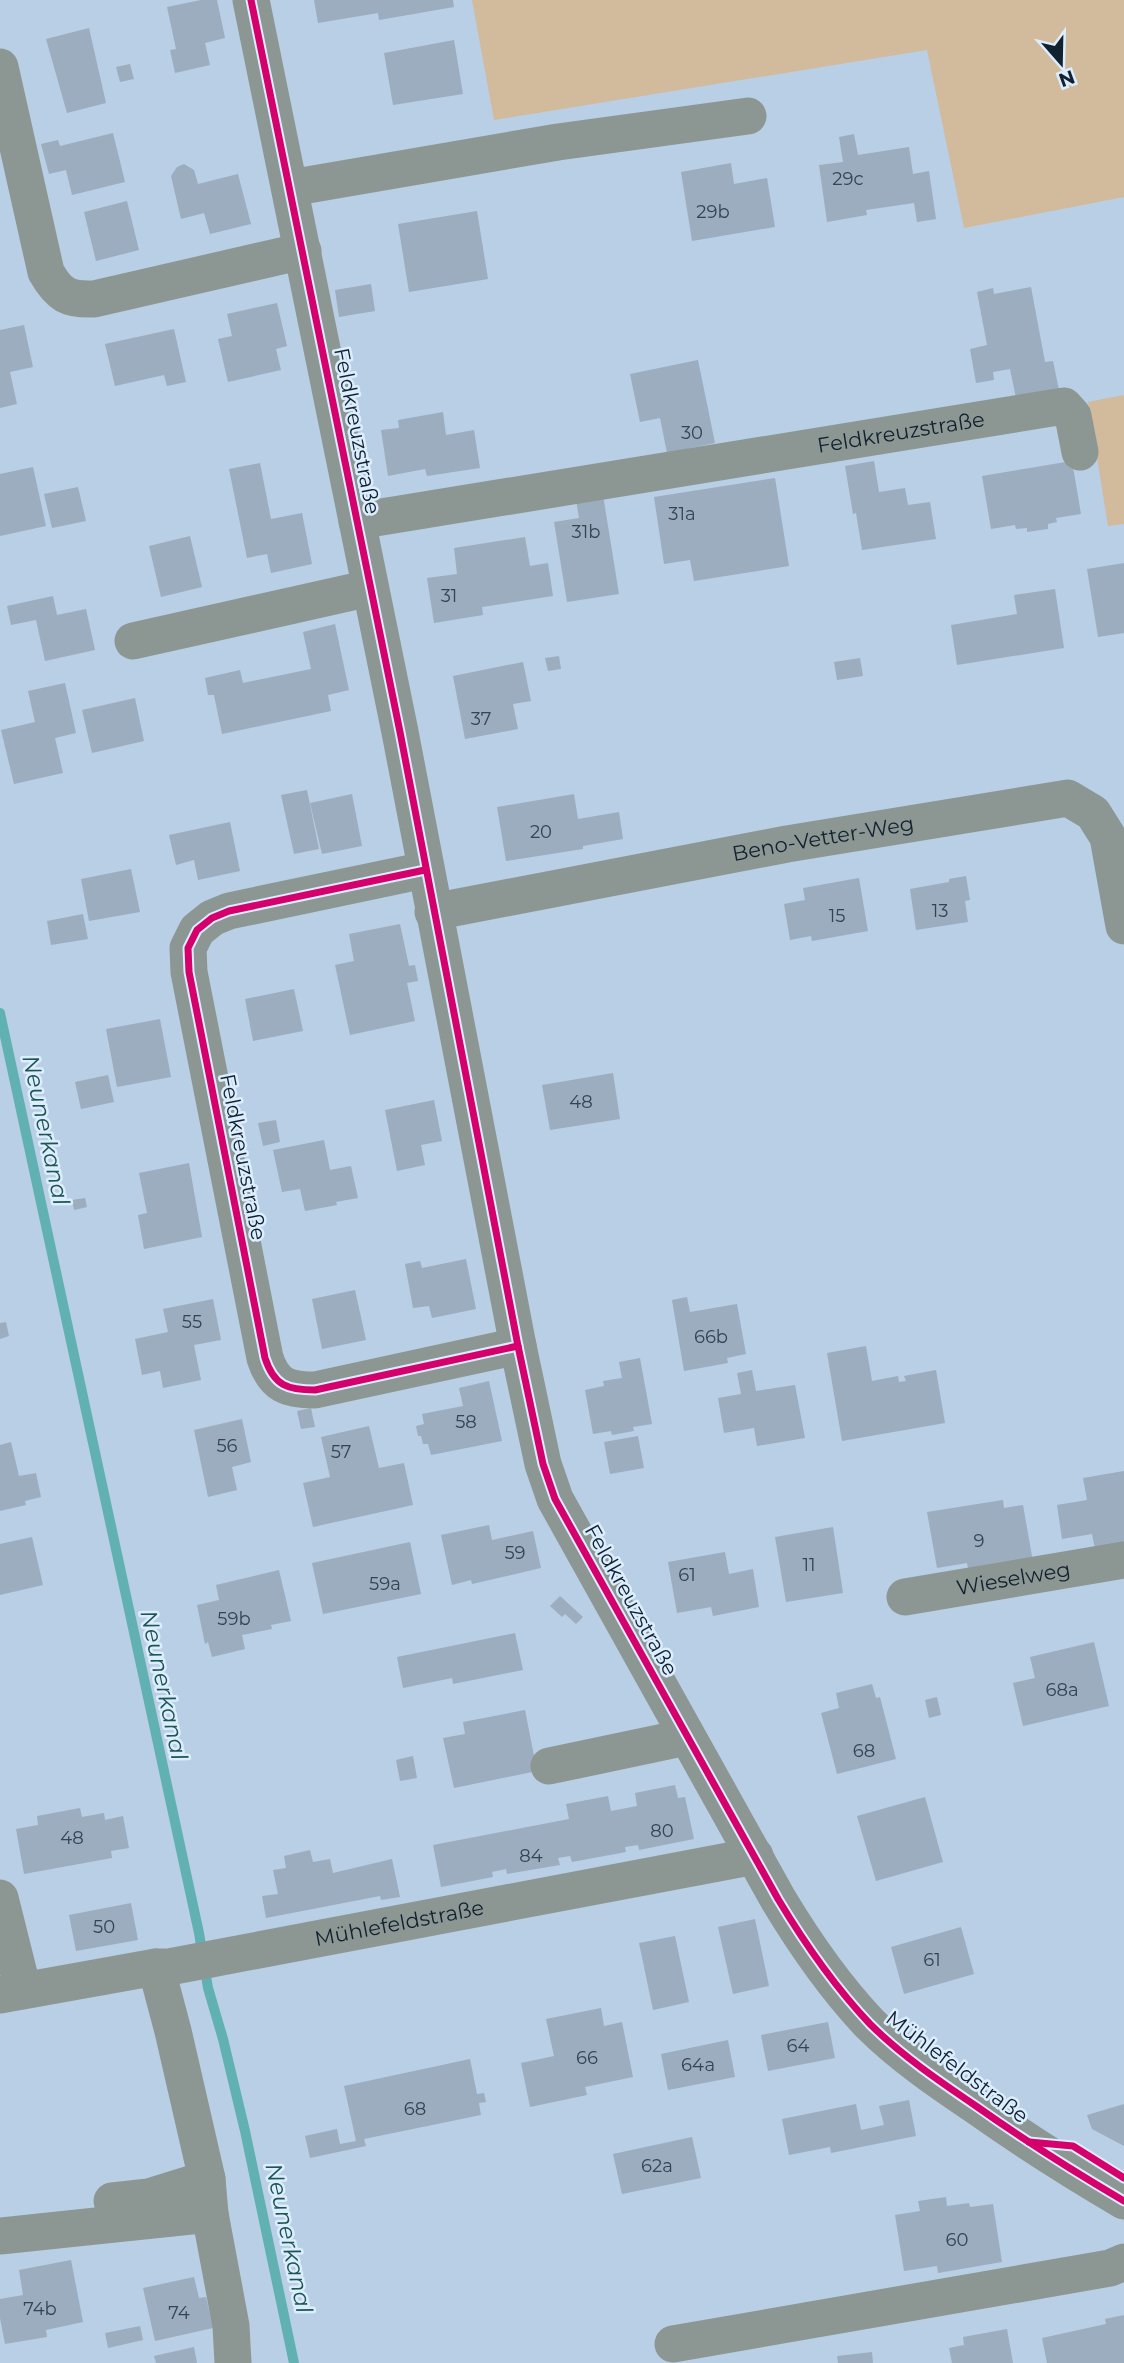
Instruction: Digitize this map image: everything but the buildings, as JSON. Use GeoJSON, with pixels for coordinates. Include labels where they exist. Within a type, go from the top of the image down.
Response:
{"type":"FeatureCollection","features":[{"type":"Feature","properties":{"kind":"street","name":"Feldkreuzstraße"},"geometry":{"type":"LineString","coordinates":[[251,0],[357,521],[542,1464],[555,1499],[755,1856]]}},
{"type":"Feature","properties":{"kind":"street"},"geometry":{"type":"LineString","coordinates":[[0,67],[46,272],[63,295],[94,299],[303,251]]}},
{"type":"Feature","properties":{"kind":"street"},"geometry":{"type":"LineString","coordinates":[[290,188],[558,142],[748,116]]}},
{"type":"Feature","properties":{"kind":"street","name":"Feldkreuzstraße"},"geometry":{"type":"LineString","coordinates":[[357,521],[1064,406],[1073,416],[1080,452]]}},
{"type":"Feature","properties":{"kind":"street"},"geometry":{"type":"LineString","coordinates":[[132,641],[370,588]]}},
{"type":"Feature","properties":{"kind":"street","name":"Beno-Vetter-Weg"},"geometry":{"type":"LineString","coordinates":[[433,912],[786,844],[1068,798],[1093,813],[1108,837],[1124,926]]}},
{"type":"Feature","properties":{"kind":"street","name":"Feldkreuzstraße"},"geometry":{"type":"LineString","coordinates":[[425,870],[229,911],[212,918],[197,930],[188,948],[194,998],[270,1372],[279,1382],[293,1390],[315,1390],[518,1346]]}},
{"type":"Feature","properties":{"kind":"street","name":"Wieselweg"},"geometry":{"type":"LineString","coordinates":[[905,1597],[1124,1560]]}},
{"type":"Feature","properties":{"kind":"street"},"geometry":{"type":"LineString","coordinates":[[549,1766],[687,1737]]}},
{"type":"Feature","properties":{"kind":"street","name":"Mühlefeldstraße"},"geometry":{"type":"LineString","coordinates":[[11,1992],[245,1953],[755,1856],[809,1948],[836,1985],[871,2025],[949,2088],[1052,2159],[1124,2201]]}},
{"type":"Feature","properties":{"kind":"street"},"geometry":{"type":"LineString","coordinates":[[0,1898],[11,1992]]}},
{"type":"Feature","properties":{"kind":"street"},"geometry":{"type":"LineString","coordinates":[[162,1967],[208,2196],[231,2326],[233,2363]]}},
{"type":"Feature","properties":{"kind":"street"},"geometry":{"type":"LineString","coordinates":[[0,2215],[149,2196],[208,2196]]}},
{"type":"Feature","properties":{"kind":"street"},"geometry":{"type":"LineString","coordinates":[[0,2236],[208,2196]]}},
{"type":"Feature","properties":{"kind":"street"},"geometry":{"type":"LineString","coordinates":[[673,2344],[1110,2268],[1124,2262]]}},
{"type":"Feature","properties":{"kind":"shaded area"},"geometry":{"type":"Polygon","coordinates":[[[472,0],[1124,0],[1124,197],[964,228],[927,50],[494,120],[472,0]]]}},
{"type":"Feature","properties":{"kind":"shaded area"},"geometry":{"type":"Polygon","coordinates":[[[1124,395],[1124,524],[1108,526],[1088,402],[1124,395]]]}},
{"type":"Feature","properties":{"kind":"waterway","name":"Neunerkanal"},"geometry":{"type":"LineString","coordinates":[[0,1013],[199,1933],[208,1988],[245,2131],[294,2363]]}},
{"type":"Feature","properties":{"kind":"cycle path"},"geometry":{"type":"LineString","coordinates":[[251,0],[400,732],[518,1346],[543,1464],[555,1499],[778,1899],[809,1948],[844,1995],[894,2046],[948,2087],[1067,2167],[1124,2201]]}},
{"type":"Feature","properties":{"kind":"cycle path"},"geometry":{"type":"LineString","coordinates":[[425,870],[229,911],[212,918],[197,930],[188,948],[189,972],[265,1358],[273,1375],[283,1385],[315,1390],[518,1346]]}},
{"type":"Feature","properties":{"kind":"cycle path"},"geometry":{"type":"LineString","coordinates":[[1029,2142],[1073,2146],[1124,2178]]}}]}
